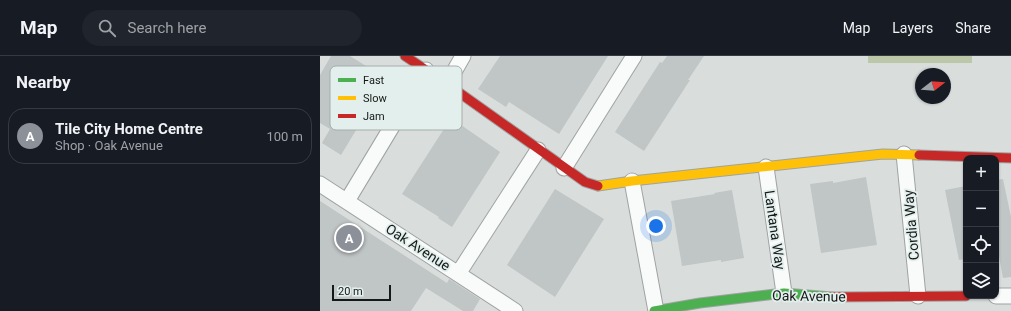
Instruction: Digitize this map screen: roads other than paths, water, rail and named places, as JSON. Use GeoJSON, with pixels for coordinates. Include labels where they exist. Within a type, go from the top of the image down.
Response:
{"type":"FeatureCollection","features":[{"type":"Feature","properties":{"kind":"street"},"geometry":{"type":"LineString","coordinates":[[405,56],[420,66]]}},
{"type":"Feature","properties":{"kind":"street"},"geometry":{"type":"LineString","coordinates":[[457,66],[463,56]]}},
{"type":"Feature","properties":{"kind":"street"},"geometry":{"type":"LineString","coordinates":[[564,168],[634,56]]}},
{"type":"Feature","properties":{"kind":"street"},"geometry":{"type":"LineString","coordinates":[[462,95],[585,182],[599,186],[632,181],[883,154],[1011,158]]}},
{"type":"Feature","properties":{"kind":"street"},"geometry":{"type":"LineString","coordinates":[[347,201],[390,130]]}},
{"type":"Feature","properties":{"kind":"street"},"geometry":{"type":"LineString","coordinates":[[458,274],[538,150]]}},
{"type":"Feature","properties":{"kind":"street","name":"Cordia Way"},"geometry":{"type":"LineString","coordinates":[[904,154],[918,296]]}},
{"type":"Feature","properties":{"kind":"street","name":"Lantana Way"},"geometry":{"type":"LineString","coordinates":[[766,167],[784,293]]}},
{"type":"Feature","properties":{"kind":"street"},"geometry":{"type":"LineString","coordinates":[[632,181],[655,311]]}},
{"type":"Feature","properties":{"kind":"street","name":"Oak Avenue"},"geometry":{"type":"LineString","coordinates":[[320,184],[515,311]]}},
{"type":"Feature","properties":{"kind":"street","name":"Oak Avenue"},"geometry":{"type":"LineString","coordinates":[[655,311],[700,302],[784,293],[825,297],[963,296]]}},
{"type":"Feature","properties":{"kind":"street"},"geometry":{"type":"LineString","coordinates":[[999,296],[1011,296]]}},
{"type":"Feature","properties":{"kind":"place","name":"Tile City Home Centre"},"geometry":{"type":"Point","coordinates":[349,238]}}]}
